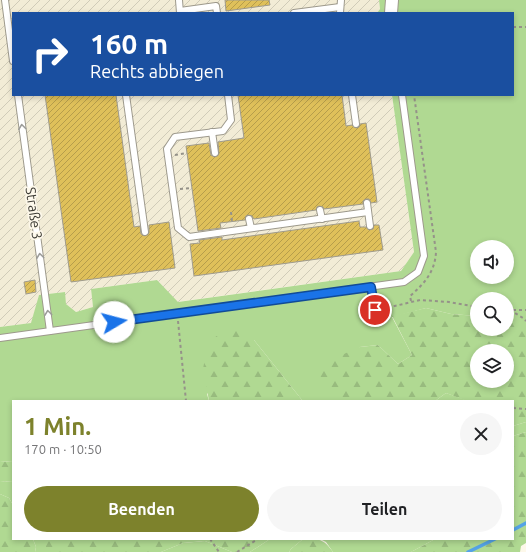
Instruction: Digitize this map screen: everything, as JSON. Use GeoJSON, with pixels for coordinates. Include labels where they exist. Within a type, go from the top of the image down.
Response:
{"type":"FeatureCollection","features":[{"type":"Feature","properties":{"kind":"street"},"geometry":{"type":"LineString","coordinates":[[391,12],[392,0]]}},
{"type":"Feature","properties":{"kind":"lane"},"geometry":{"type":"LineString","coordinates":[[5,0],[12,52]]}},
{"type":"Feature","properties":{"kind":"lane"},"geometry":{"type":"LineString","coordinates":[[179,0],[180,12],[216,6],[217,12]]}},
{"type":"Feature","properties":{"kind":"lane"},"geometry":{"type":"LineString","coordinates":[[302,12],[340,7]]}},
{"type":"Feature","properties":{"kind":"lane","name":"Straße 3"},"geometry":{"type":"LineString","coordinates":[[18,96],[50,331]]}},
{"type":"Feature","properties":{"kind":"lane"},"geometry":{"type":"LineString","coordinates":[[126,96],[145,232]]}},
{"type":"Feature","properties":{"kind":"lane"},"geometry":{"type":"LineString","coordinates":[[228,96],[231,120],[223,131],[175,137],[167,149],[178,228],[189,237],[368,212]]}},
{"type":"Feature","properties":{"kind":"lane"},"geometry":{"type":"LineString","coordinates":[[352,96],[356,124]]}},
{"type":"Feature","properties":{"kind":"lane"},"geometry":{"type":"LineString","coordinates":[[0,338],[404,282],[418,272],[424,256],[402,96]]}},
{"type":"Feature","properties":{"kind":"lane"},"geometry":{"type":"LineString","coordinates":[[212,132],[215,153]]}},
{"type":"Feature","properties":{"kind":"lane"},"geometry":{"type":"LineString","coordinates":[[367,203],[370,226]]}},
{"type":"Feature","properties":{"kind":"lane"},"geometry":{"type":"LineString","coordinates":[[320,210],[322,219]]}},
{"type":"Feature","properties":{"kind":"lane"},"geometry":{"type":"LineString","coordinates":[[249,219],[251,228]]}},
{"type":"Feature","properties":{"kind":"lane"},"geometry":{"type":"LineString","coordinates":[[313,220],[314,227]]}},
{"type":"Feature","properties":{"kind":"lane"},"geometry":{"type":"LineString","coordinates":[[231,239],[232,231]]}},
{"type":"Feature","properties":{"kind":"lane"},"geometry":{"type":"LineString","coordinates":[[371,287],[375,311]]}},
{"type":"Feature","properties":{"kind":"path"},"geometry":{"type":"LineString","coordinates":[[514,27],[526,27]]}},
{"type":"Feature","properties":{"kind":"path"},"geometry":{"type":"LineString","coordinates":[[410,302],[410,296],[432,273],[436,262],[436,252],[414,96]]}},
{"type":"Feature","properties":{"kind":"path"},"geometry":{"type":"LineString","coordinates":[[168,156],[187,153]]}},
{"type":"Feature","properties":{"kind":"path"},"geometry":{"type":"LineString","coordinates":[[231,212],[232,231]]}},
{"type":"Feature","properties":{"kind":"path"},"geometry":{"type":"LineString","coordinates":[[375,311],[420,300],[434,300],[470,306]]}},
{"type":"Feature","properties":{"kind":"path"},"geometry":{"type":"LineString","coordinates":[[514,310],[526,310]]}},
{"type":"Feature","properties":{"kind":"path"},"geometry":{"type":"LineString","coordinates":[[514,313],[526,321]]}},
{"type":"Feature","properties":{"kind":"path"},"geometry":{"type":"LineString","coordinates":[[177,314],[186,400]]}},
{"type":"Feature","properties":{"kind":"path"},"geometry":{"type":"LineString","coordinates":[[514,408],[526,409]]}},
{"type":"Feature","properties":{"kind":"path"},"geometry":{"type":"LineString","coordinates":[[211,540],[219,552]]}},
{"type":"Feature","properties":{"kind":"path"},"geometry":{"type":"LineString","coordinates":[[237,552],[256,540]]}},
{"type":"Feature","properties":{"kind":"shaded area"},"geometry":{"type":"Polygon","coordinates":[[[0,0],[379,0],[380,9],[378,12],[12,12],[12,96],[392,96],[414,252],[401,271],[177,302],[157,280],[91,289],[93,307],[76,312],[66,304],[64,292],[39,295],[32,323],[0,327],[0,0]]]}},
{"type":"Feature","properties":{"kind":"green space"},"geometry":{"type":"Polygon","coordinates":[[[379,0],[526,0],[526,318],[514,318],[514,292],[470,292],[470,315],[451,314],[426,308],[392,317],[412,355],[398,364],[378,345],[360,347],[337,400],[302,400],[254,340],[207,394],[209,400],[12,400],[12,461],[0,462],[0,327],[31,323],[39,295],[65,292],[66,304],[76,312],[93,307],[91,289],[157,280],[178,302],[401,271],[414,252],[392,96],[514,96],[514,12],[378,12],[380,9],[379,0]]]}},
{"type":"Feature","properties":{"kind":"green space"},"geometry":{"type":"Polygon","coordinates":[[[426,308],[451,314],[470,315],[470,336],[514,336],[514,318],[526,318],[526,422],[514,426],[514,400],[464,400],[446,393],[436,400],[337,400],[319,383],[323,363],[360,347],[378,345],[398,364],[412,355],[392,316],[426,308]]]}},
{"type":"Feature","properties":{"kind":"green space"},"geometry":{"type":"Polygon","coordinates":[[[230,327],[254,340],[302,400],[209,400],[203,369],[208,342],[230,327]]]}},
{"type":"Feature","properties":{"kind":"green space"},"geometry":{"type":"Polygon","coordinates":[[[446,393],[466,400],[436,400],[446,393]]]}},
{"type":"Feature","properties":{"kind":"green space"},"geometry":{"type":"Polygon","coordinates":[[[526,422],[526,432],[514,436],[514,426],[526,422]]]}},
{"type":"Feature","properties":{"kind":"green space"},"geometry":{"type":"Polygon","coordinates":[[[526,432],[526,543],[521,546],[520,552],[411,552],[433,540],[514,540],[514,436],[526,432]]]}},
{"type":"Feature","properties":{"kind":"green space"},"geometry":{"type":"Polygon","coordinates":[[[12,461],[12,481],[0,482],[0,462],[12,461]]]}},
{"type":"Feature","properties":{"kind":"green space"},"geometry":{"type":"Polygon","coordinates":[[[12,481],[12,503],[9,498],[0,494],[0,482],[12,481]]]}},
{"type":"Feature","properties":{"kind":"green space"},"geometry":{"type":"Polygon","coordinates":[[[0,494],[9,498],[12,503],[12,540],[33,540],[36,547],[35,552],[0,552],[0,494]]]}},
{"type":"Feature","properties":{"kind":"green space"},"geometry":{"type":"Polygon","coordinates":[[[33,540],[46,540],[46,552],[35,552],[36,547],[33,540]]]}},
{"type":"Feature","properties":{"kind":"green space"},"geometry":{"type":"Polygon","coordinates":[[[46,540],[268,540],[250,552],[232,552],[205,541],[183,543],[161,552],[46,552],[46,540]]]}},
{"type":"Feature","properties":{"kind":"green space"},"geometry":{"type":"Polygon","coordinates":[[[268,540],[302,540],[289,552],[250,552],[268,540]]]}},
{"type":"Feature","properties":{"kind":"green space"},"geometry":{"type":"Polygon","coordinates":[[[302,540],[320,540],[333,552],[289,552],[302,540]]]}},
{"type":"Feature","properties":{"kind":"green space"},"geometry":{"type":"Polygon","coordinates":[[[322,540],[433,540],[411,552],[333,552],[326,542],[322,540]]]}},
{"type":"Feature","properties":{"kind":"green space"},"geometry":{"type":"Polygon","coordinates":[[[205,541],[232,552],[161,552],[183,543],[205,541]]]}},
{"type":"Feature","properties":{"kind":"building"},"geometry":{"type":"Polygon","coordinates":[[[225,0],[269,0],[270,5],[226,11],[225,0]]]}},
{"type":"Feature","properties":{"kind":"building"},"geometry":{"type":"Polygon","coordinates":[[[45,96],[116,96],[134,227],[140,226],[141,234],[145,236],[149,233],[149,225],[169,222],[175,268],[71,282],[45,96]]]}},
{"type":"Feature","properties":{"kind":"building"},"geometry":{"type":"Polygon","coordinates":[[[238,96],[342,96],[346,126],[352,125],[356,128],[359,127],[360,124],[366,123],[377,202],[371,203],[369,199],[366,199],[363,201],[363,204],[324,209],[323,207],[319,206],[316,210],[254,219],[252,216],[248,215],[246,216],[245,220],[220,223],[221,228],[198,231],[186,146],[209,143],[211,155],[215,157],[219,154],[218,142],[244,138],[238,96]]]}},
{"type":"Feature","properties":{"kind":"building"},"geometry":{"type":"Polygon","coordinates":[[[359,221],[360,227],[366,227],[369,230],[373,229],[374,225],[379,225],[383,250],[194,276],[190,244],[200,243],[199,240],[222,237],[222,240],[359,221]]]}},
{"type":"Feature","properties":{"kind":"building"},"geometry":{"type":"Polygon","coordinates":[[[35,280],[36,292],[26,294],[24,282],[35,280]]]}},
{"type":"Feature","properties":{"kind":"waterway"},"geometry":{"type":"LineString","coordinates":[[514,529],[526,523]]}},
{"type":"Feature","properties":{"kind":"waterway"},"geometry":{"type":"LineString","coordinates":[[468,552],[493,540]]}},
{"type":"Feature","properties":{"kind":"route"},"geometry":{"type":"LineString","coordinates":[[114,322],[371,287],[375,310]]}}]}
